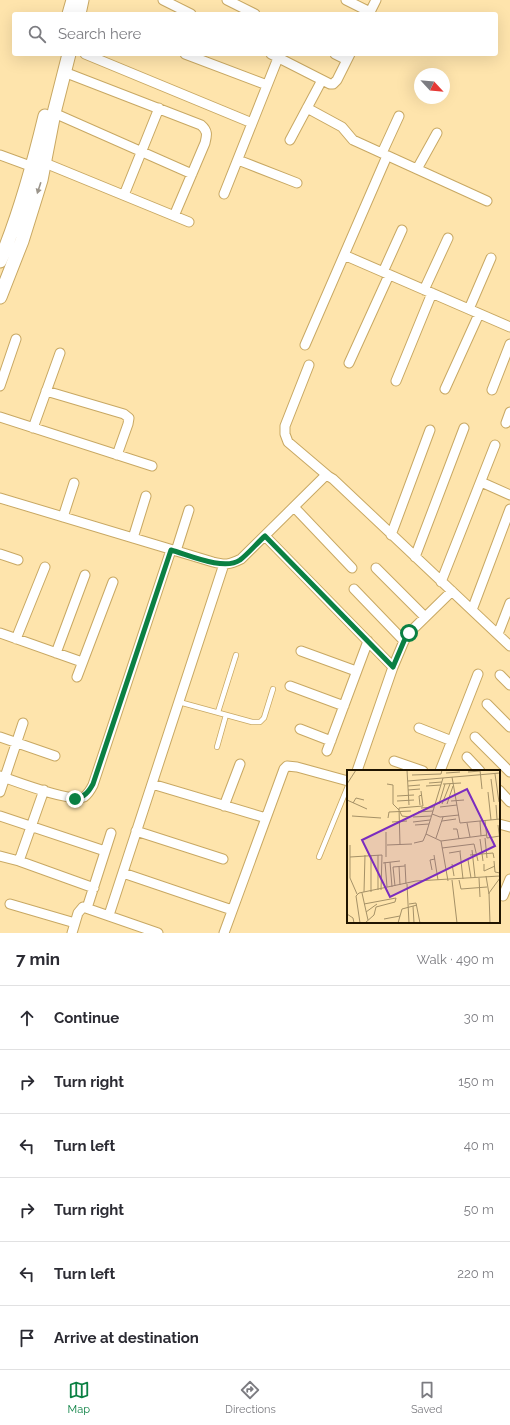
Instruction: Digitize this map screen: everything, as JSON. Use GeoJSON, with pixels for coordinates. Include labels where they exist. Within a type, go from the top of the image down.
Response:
{"type":"FeatureCollection","features":[{"type":"Feature","properties":{"kind":"main road"},"geometry":{"type":"LineString","coordinates":[[72,0],[76,12]]}},
{"type":"Feature","properties":{"kind":"main road"},"geometry":{"type":"LineString","coordinates":[[78,12],[82,0]]}},
{"type":"Feature","properties":{"kind":"main road"},"geometry":{"type":"LineString","coordinates":[[0,297],[22,241],[41,180],[37,163],[59,56]]}},
{"type":"Feature","properties":{"kind":"main road"},"geometry":{"type":"LineString","coordinates":[[0,261],[37,163],[54,112],[68,56]]}},
{"type":"Feature","properties":{"kind":"street"},"geometry":{"type":"LineString","coordinates":[[163,0],[187,12]]}},
{"type":"Feature","properties":{"kind":"street"},"geometry":{"type":"LineString","coordinates":[[227,0],[251,12]]}},
{"type":"Feature","properties":{"kind":"street"},"geometry":{"type":"LineString","coordinates":[[346,0],[368,12]]}},
{"type":"Feature","properties":{"kind":"street"},"geometry":{"type":"LineString","coordinates":[[370,12],[376,0]]}},
{"type":"Feature","properties":{"kind":"street"},"geometry":{"type":"LineString","coordinates":[[90,56],[252,123]]}},
{"type":"Feature","properties":{"kind":"street"},"geometry":{"type":"LineString","coordinates":[[190,56],[267,85]]}},
{"type":"Feature","properties":{"kind":"street"},"geometry":{"type":"LineString","coordinates":[[224,194],[267,85],[274,56],[330,84],[336,83],[348,57]]}},
{"type":"Feature","properties":{"kind":"street"},"geometry":{"type":"LineString","coordinates":[[64,72],[159,108],[201,125],[206,129],[208,134],[205,143],[174,216]]}},
{"type":"Feature","properties":{"kind":"street"},"geometry":{"type":"LineString","coordinates":[[290,140],[322,80]]}},
{"type":"Feature","properties":{"kind":"street"},"geometry":{"type":"LineString","coordinates":[[124,195],[159,108]]}},
{"type":"Feature","properties":{"kind":"street"},"geometry":{"type":"LineString","coordinates":[[307,108],[342,127],[353,140],[487,201]]}},
{"type":"Feature","properties":{"kind":"street"},"geometry":{"type":"LineString","coordinates":[[54,112],[192,174]]}},
{"type":"Feature","properties":{"kind":"street"},"geometry":{"type":"LineString","coordinates":[[305,345],[344,255],[399,116]]}},
{"type":"Feature","properties":{"kind":"street"},"geometry":{"type":"LineString","coordinates":[[417,169],[437,133]]}},
{"type":"Feature","properties":{"kind":"street"},"geometry":{"type":"LineString","coordinates":[[0,155],[37,163],[124,195],[189,222]]}},
{"type":"Feature","properties":{"kind":"street"},"geometry":{"type":"LineString","coordinates":[[238,160],[297,183]]}},
{"type":"Feature","properties":{"kind":"street"},"geometry":{"type":"LineString","coordinates":[[349,363],[386,274],[402,230]]}},
{"type":"Feature","properties":{"kind":"street"},"geometry":{"type":"LineString","coordinates":[[396,381],[448,238]]}},
{"type":"Feature","properties":{"kind":"street"},"geometry":{"type":"LineString","coordinates":[[344,255],[510,327]]}},
{"type":"Feature","properties":{"kind":"street"},"geometry":{"type":"LineString","coordinates":[[469,309],[491,258]]}},
{"type":"Feature","properties":{"kind":"street"},"geometry":{"type":"LineString","coordinates":[[445,389],[478,314]]}},
{"type":"Feature","properties":{"kind":"street"},"geometry":{"type":"LineString","coordinates":[[0,386],[16,339]]}},
{"type":"Feature","properties":{"kind":"street"},"geometry":{"type":"LineString","coordinates":[[492,390],[510,344]]}},
{"type":"Feature","properties":{"kind":"street"},"geometry":{"type":"LineString","coordinates":[[33,428],[60,353]]}},
{"type":"Feature","properties":{"kind":"street"},"geometry":{"type":"LineString","coordinates":[[309,365],[285,426],[285,434],[288,442],[333,479],[510,646]]}},
{"type":"Feature","properties":{"kind":"street"},"geometry":{"type":"LineString","coordinates":[[46,391],[124,414],[129,418],[117,455]]}},
{"type":"Feature","properties":{"kind":"street"},"geometry":{"type":"LineString","coordinates":[[506,423],[510,412]]}},
{"type":"Feature","properties":{"kind":"street"},"geometry":{"type":"LineString","coordinates":[[0,417],[152,466]]}},
{"type":"Feature","properties":{"kind":"street"},"geometry":{"type":"LineString","coordinates":[[415,557],[464,428]]}},
{"type":"Feature","properties":{"kind":"street"},"geometry":{"type":"LineString","coordinates":[[391,535],[430,430]]}},
{"type":"Feature","properties":{"kind":"street"},"geometry":{"type":"LineString","coordinates":[[441,582],[495,445]]}},
{"type":"Feature","properties":{"kind":"street"},"geometry":{"type":"LineString","coordinates":[[0,498],[174,550],[224,564],[232,564],[240,560],[324,477],[328,476]]}},
{"type":"Feature","properties":{"kind":"street"},"geometry":{"type":"LineString","coordinates":[[481,482],[510,495]]}},
{"type":"Feature","properties":{"kind":"street"},"geometry":{"type":"LineString","coordinates":[[63,517],[74,483]]}},
{"type":"Feature","properties":{"kind":"street"},"geometry":{"type":"LineString","coordinates":[[133,538],[146,496]]}},
{"type":"Feature","properties":{"kind":"street"},"geometry":{"type":"LineString","coordinates":[[294,507],[352,568]]}},
{"type":"Feature","properties":{"kind":"street"},"geometry":{"type":"LineString","coordinates":[[472,610],[510,509]]}},
{"type":"Feature","properties":{"kind":"street"},"geometry":{"type":"LineString","coordinates":[[3,777],[75,799],[84,797],[89,792],[189,510]]}},
{"type":"Feature","properties":{"kind":"street"},"geometry":{"type":"LineString","coordinates":[[265,536],[393,667]]}},
{"type":"Feature","properties":{"kind":"street"},"geometry":{"type":"LineString","coordinates":[[0,554],[18,560]]}},
{"type":"Feature","properties":{"kind":"street"},"geometry":{"type":"LineString","coordinates":[[108,915],[224,564]]}},
{"type":"Feature","properties":{"kind":"street"},"geometry":{"type":"LineString","coordinates":[[16,639],[45,567]]}},
{"type":"Feature","properties":{"kind":"street"},"geometry":{"type":"LineString","coordinates":[[376,568],[425,617]]}},
{"type":"Feature","properties":{"kind":"street"},"geometry":{"type":"LineString","coordinates":[[56,653],[85,575]]}},
{"type":"Feature","properties":{"kind":"street"},"geometry":{"type":"LineString","coordinates":[[76,677],[113,582]]}},
{"type":"Feature","properties":{"kind":"street"},"geometry":{"type":"LineString","coordinates":[[354,589],[404,641]]}},
{"type":"Feature","properties":{"kind":"street"},"geometry":{"type":"LineString","coordinates":[[356,770],[393,667],[404,641],[409,633],[452,591]]}},
{"type":"Feature","properties":{"kind":"street"},"geometry":{"type":"LineString","coordinates":[[498,634],[510,603]]}},
{"type":"Feature","properties":{"kind":"street"},"geometry":{"type":"LineString","coordinates":[[0,633],[82,662]]}},
{"type":"Feature","properties":{"kind":"street"},"geometry":{"type":"LineString","coordinates":[[327,751],[368,641]]}},
{"type":"Feature","properties":{"kind":"street"},"geometry":{"type":"LineString","coordinates":[[301,651],[356,671]]}},
{"type":"Feature","properties":{"kind":"street"},"geometry":{"type":"LineString","coordinates":[[440,770],[478,674]]}},
{"type":"Feature","properties":{"kind":"street"},"geometry":{"type":"LineString","coordinates":[[500,675],[510,685]]}},
{"type":"Feature","properties":{"kind":"street"},"geometry":{"type":"LineString","coordinates":[[290,686],[344,706]]}},
{"type":"Feature","properties":{"kind":"street"},"geometry":{"type":"LineString","coordinates":[[487,704],[510,727]]}},
{"type":"Feature","properties":{"kind":"street"},"geometry":{"type":"LineString","coordinates":[[0,792],[3,777],[23,724]]}},
{"type":"Feature","properties":{"kind":"street"},"geometry":{"type":"LineString","coordinates":[[419,728],[452,741]]}},
{"type":"Feature","properties":{"kind":"street"},"geometry":{"type":"LineString","coordinates":[[300,729],[331,741]]}},
{"type":"Feature","properties":{"kind":"street"},"geometry":{"type":"LineString","coordinates":[[475,737],[510,772]]}},
{"type":"Feature","properties":{"kind":"street"},"geometry":{"type":"LineString","coordinates":[[0,738],[55,756]]}},
{"type":"Feature","properties":{"kind":"street"},"geometry":{"type":"LineString","coordinates":[[467,758],[479,770]]}},
{"type":"Feature","properties":{"kind":"street"},"geometry":{"type":"LineString","coordinates":[[394,761],[420,770]]}},
{"type":"Feature","properties":{"kind":"street"},"geometry":{"type":"LineString","coordinates":[[224,806],[240,764]]}},
{"type":"Feature","properties":{"kind":"street"},"geometry":{"type":"LineString","coordinates":[[224,933],[284,769],[288,766],[297,767],[347,781]]}},
{"type":"Feature","properties":{"kind":"street"},"geometry":{"type":"LineString","coordinates":[[152,784],[266,818]]}},
{"type":"Feature","properties":{"kind":"street"},"geometry":{"type":"LineString","coordinates":[[19,861],[44,790]]}},
{"type":"Feature","properties":{"kind":"street"},"geometry":{"type":"LineString","coordinates":[[500,791],[510,802]]}},
{"type":"Feature","properties":{"kind":"street"},"geometry":{"type":"LineString","coordinates":[[0,816],[105,851]]}},
{"type":"Feature","properties":{"kind":"street"},"geometry":{"type":"LineString","coordinates":[[500,824],[510,827]]}},
{"type":"Feature","properties":{"kind":"street"},"geometry":{"type":"LineString","coordinates":[[136,831],[223,859]]}},
{"type":"Feature","properties":{"kind":"street"},"geometry":{"type":"LineString","coordinates":[[87,908],[111,833]]}},
{"type":"Feature","properties":{"kind":"street"},"geometry":{"type":"LineString","coordinates":[[0,856],[19,861],[94,888]]}},
{"type":"Feature","properties":{"kind":"street"},"geometry":{"type":"LineString","coordinates":[[122,873],[232,910]]}},
{"type":"Feature","properties":{"kind":"street"},"geometry":{"type":"LineString","coordinates":[[503,896],[510,879]]}},
{"type":"Feature","properties":{"kind":"street"},"geometry":{"type":"LineString","coordinates":[[10,904],[75,923]]}},
{"type":"Feature","properties":{"kind":"street"},"geometry":{"type":"LineString","coordinates":[[72,933],[80,909],[83,907],[158,933]]}},
{"type":"Feature","properties":{"kind":"lane"},"geometry":{"type":"LineString","coordinates":[[218,712],[236,655]]}},
{"type":"Feature","properties":{"kind":"lane"},"geometry":{"type":"LineString","coordinates":[[178,702],[252,722],[260,722],[264,718],[273,689]]}},
{"type":"Feature","properties":{"kind":"lane"},"geometry":{"type":"LineString","coordinates":[[217,747],[226,715]]}},
{"type":"Feature","properties":{"kind":"lane"},"geometry":{"type":"LineString","coordinates":[[319,857],[347,788]]}},
{"type":"Feature","properties":{"kind":"route"},"geometry":{"type":"LineString","coordinates":[[75,799],[84,797],[89,792],[93,784],[171,550],[213,562],[232,564],[240,560],[265,536],[393,667],[399,651],[409,633]]}}]}
